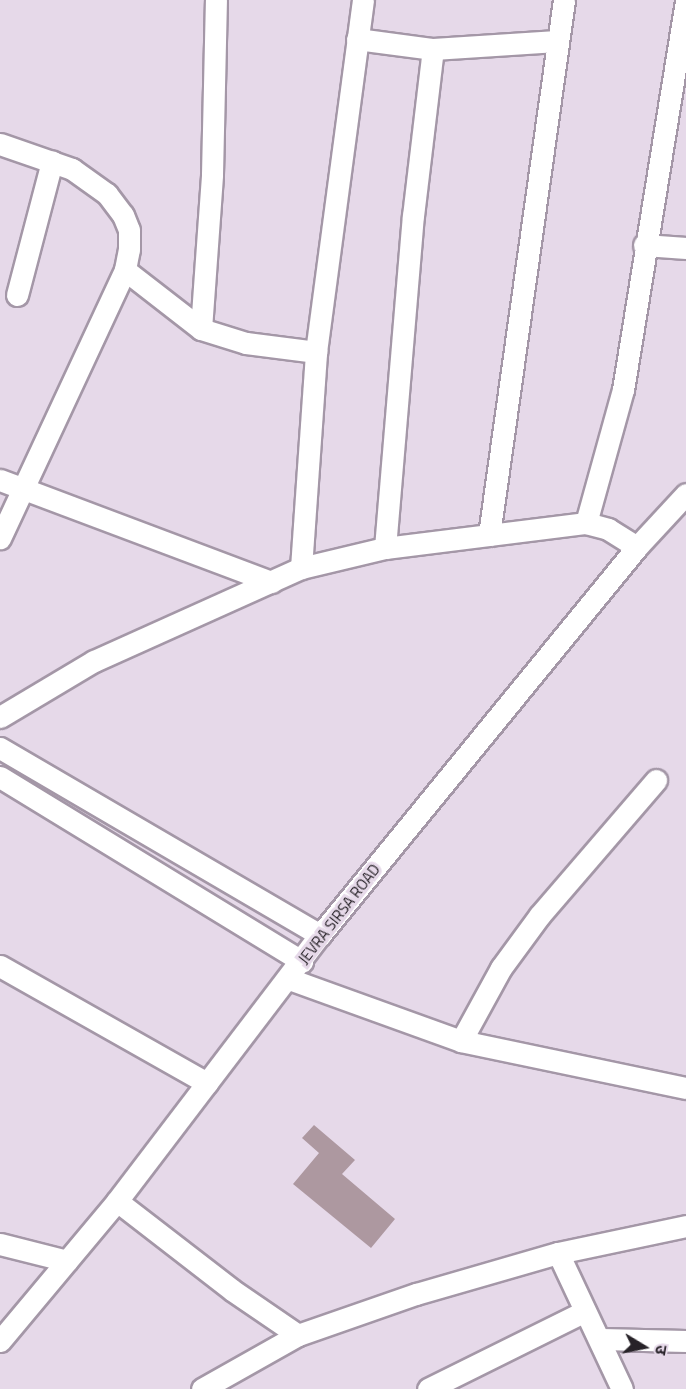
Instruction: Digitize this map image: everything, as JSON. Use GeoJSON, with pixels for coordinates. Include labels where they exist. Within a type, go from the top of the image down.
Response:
{"type":"FeatureCollection","features":[{"type":"Feature","properties":{"kind":"street"},"geometry":{"type":"LineString","coordinates":[[201,329],[212,174],[216,0]]}},
{"type":"Feature","properties":{"kind":"street"},"geometry":{"type":"LineString","coordinates":[[301,568],[316,352],[363,0]]}},
{"type":"Feature","properties":{"kind":"street"},"geometry":{"type":"LineString","coordinates":[[489,535],[556,41],[564,0]]}},
{"type":"Feature","properties":{"kind":"street"},"geometry":{"type":"LineString","coordinates":[[586,523],[621,400],[644,245],[686,1]]}},
{"type":"Feature","properties":{"kind":"street"},"geometry":{"type":"LineString","coordinates":[[357,39],[433,49],[556,41]]}},
{"type":"Feature","properties":{"kind":"street"},"geometry":{"type":"LineString","coordinates":[[385,548],[413,216],[433,49]]}},
{"type":"Feature","properties":{"kind":"street"},"geometry":{"type":"LineString","coordinates":[[0,144],[52,162],[90,180],[123,215],[129,230],[125,270],[26,489],[0,538]]}},
{"type":"Feature","properties":{"kind":"street"},"geometry":{"type":"LineString","coordinates":[[17,295],[52,162]]}},
{"type":"Feature","properties":{"kind":"street"},"geometry":{"type":"LineString","coordinates":[[644,245],[686,248]]}},
{"type":"Feature","properties":{"kind":"street"},"geometry":{"type":"LineString","coordinates":[[125,270],[201,329],[269,347],[316,352]]}},
{"type":"Feature","properties":{"kind":"street"},"geometry":{"type":"LineString","coordinates":[[0,480],[271,582]]}},
{"type":"Feature","properties":{"kind":"street","name":"JEVRA SIRSA ROAD"},"geometry":{"type":"LineString","coordinates":[[0,1341],[117,1201],[320,936],[637,547],[686,495]]}},
{"type":"Feature","properties":{"kind":"street"},"geometry":{"type":"LineString","coordinates":[[0,717],[94,661],[301,568],[385,548],[586,523],[608,529],[637,547]]}},
{"type":"Feature","properties":{"kind":"street"},"geometry":{"type":"LineString","coordinates":[[0,748],[320,936]]}},
{"type":"Feature","properties":{"kind":"street"},"geometry":{"type":"LineString","coordinates":[[0,777],[302,961]]}},
{"type":"Feature","properties":{"kind":"street"},"geometry":{"type":"LineString","coordinates":[[461,1041],[501,968],[540,915],[656,780]]}},
{"type":"Feature","properties":{"kind":"street"},"geometry":{"type":"LineString","coordinates":[[0,966],[207,1083]]}},
{"type":"Feature","properties":{"kind":"street"},"geometry":{"type":"LineString","coordinates":[[289,979],[461,1041],[686,1088]]}},
{"type":"Feature","properties":{"kind":"street"},"geometry":{"type":"LineString","coordinates":[[117,1201],[232,1290],[298,1335]]}},
{"type":"Feature","properties":{"kind":"street"},"geometry":{"type":"LineString","coordinates":[[202,1389],[298,1335],[416,1294],[558,1253],[686,1226]]}},
{"type":"Feature","properties":{"kind":"street"},"geometry":{"type":"LineString","coordinates":[[0,1244],[67,1261]]}},
{"type":"Feature","properties":{"kind":"street"},"geometry":{"type":"LineString","coordinates":[[558,1253],[583,1312],[601,1339],[622,1389]]}},
{"type":"Feature","properties":{"kind":"street"},"geometry":{"type":"LineString","coordinates":[[428,1389],[583,1312]]}},
{"type":"Feature","properties":{"kind":"street"},"geometry":{"type":"LineString","coordinates":[[601,1339],[686,1341]]}},
{"type":"Feature","properties":{"kind":"building"},"geometry":{"type":"Polygon","coordinates":[[[314,1125],[355,1160],[342,1174],[395,1219],[371,1248],[293,1184],[319,1153],[302,1138],[314,1125]]]}}]}
